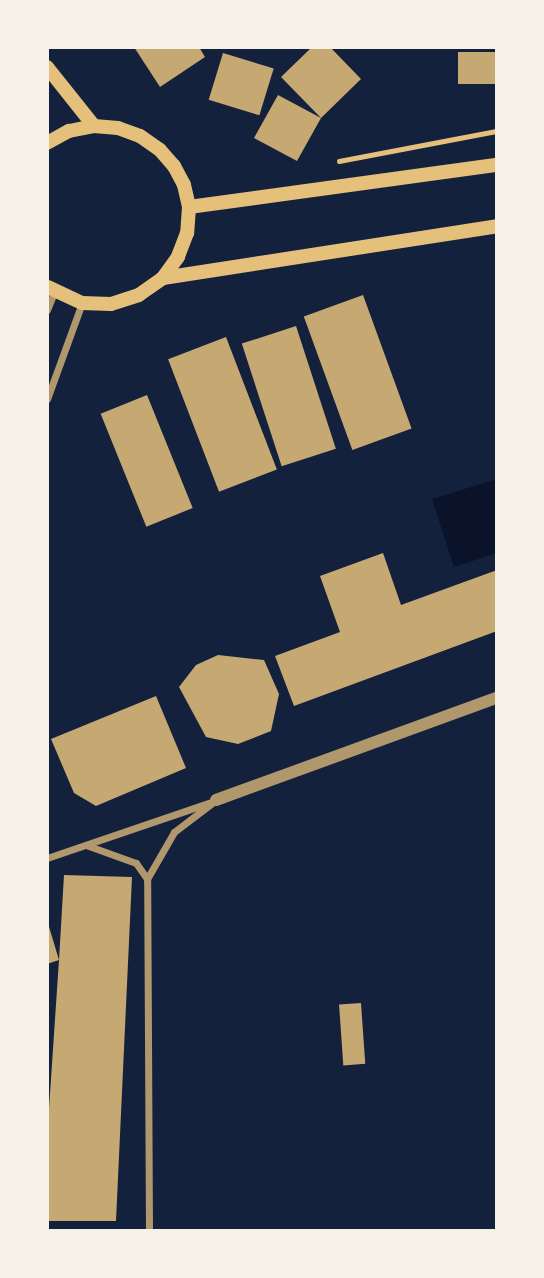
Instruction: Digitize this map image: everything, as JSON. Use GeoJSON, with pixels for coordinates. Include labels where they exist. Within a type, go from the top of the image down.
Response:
{"type":"FeatureCollection","features":[{"type":"Feature","properties":{"kind":"main road"},"geometry":{"type":"LineString","coordinates":[[47,67],[94,126]]}},
{"type":"Feature","properties":{"kind":"main road"},"geometry":{"type":"LineString","coordinates":[[47,143],[69,131],[94,126],[118,128],[140,136],[160,150],[179,176],[189,207],[183,245],[163,278],[139,295],[120,301],[82,303],[50,290]]}},
{"type":"Feature","properties":{"kind":"main road"},"geometry":{"type":"LineString","coordinates":[[189,207],[497,165]]}},
{"type":"Feature","properties":{"kind":"main road"},"geometry":{"type":"LineString","coordinates":[[163,278],[497,226]]}},
{"type":"Feature","properties":{"kind":"street"},"geometry":{"type":"LineString","coordinates":[[47,310],[50,290]]}},
{"type":"Feature","properties":{"kind":"street"},"geometry":{"type":"LineString","coordinates":[[47,399],[82,303]]}},
{"type":"Feature","properties":{"kind":"street"},"geometry":{"type":"LineString","coordinates":[[47,858],[497,698]]}},
{"type":"Feature","properties":{"kind":"street"},"geometry":{"type":"LineString","coordinates":[[149,1231],[147,879],[174,832],[216,800]]}},
{"type":"Feature","properties":{"kind":"street"},"geometry":{"type":"LineString","coordinates":[[85,845],[136,863],[147,879]]}},
{"type":"Feature","properties":{"kind":"path"},"geometry":{"type":"LineString","coordinates":[[333,162],[497,131]]}},
{"type":"Feature","properties":{"kind":"water"},"geometry":{"type":"Polygon","coordinates":[[[497,479],[497,553],[454,567],[432,499],[497,479]]]}},
{"type":"Feature","properties":{"kind":"building"},"geometry":{"type":"Polygon","coordinates":[[[134,47],[199,47],[205,57],[160,87],[134,47]]]}},
{"type":"Feature","properties":{"kind":"building"},"geometry":{"type":"Polygon","coordinates":[[[312,47],[330,47],[361,79],[321,118],[281,77],[312,47]]]}},
{"type":"Feature","properties":{"kind":"building"},"geometry":{"type":"Polygon","coordinates":[[[458,52],[497,52],[497,84],[458,84],[458,52]]]}},
{"type":"Feature","properties":{"kind":"building"},"geometry":{"type":"Polygon","coordinates":[[[223,53],[274,68],[259,115],[209,100],[223,53]]]}},
{"type":"Feature","properties":{"kind":"building"},"geometry":{"type":"Polygon","coordinates":[[[278,95],[321,118],[297,161],[254,138],[278,95]]]}},
{"type":"Feature","properties":{"kind":"building"},"geometry":{"type":"Polygon","coordinates":[[[363,295],[412,428],[352,450],[304,317],[363,295]]]}},
{"type":"Feature","properties":{"kind":"building"},"geometry":{"type":"Polygon","coordinates":[[[296,326],[336,449],[282,466],[242,344],[296,326]]]}},
{"type":"Feature","properties":{"kind":"building"},"geometry":{"type":"Polygon","coordinates":[[[226,337],[277,470],[219,492],[168,359],[226,337]]]}},
{"type":"Feature","properties":{"kind":"building"},"geometry":{"type":"Polygon","coordinates":[[[147,395],[193,508],[146,527],[101,414],[147,395]]]}},
{"type":"Feature","properties":{"kind":"building"},"geometry":{"type":"Polygon","coordinates":[[[383,553],[401,605],[497,570],[497,631],[294,706],[275,656],[340,632],[320,576],[383,553]]]}},
{"type":"Feature","properties":{"kind":"building"},"geometry":{"type":"Polygon","coordinates":[[[218,655],[264,660],[279,694],[271,731],[238,744],[206,737],[179,687],[196,665],[218,655]]]}},
{"type":"Feature","properties":{"kind":"building"},"geometry":{"type":"Polygon","coordinates":[[[156,696],[186,768],[96,806],[74,793],[51,739],[156,696]]]}},
{"type":"Feature","properties":{"kind":"building"},"geometry":{"type":"Polygon","coordinates":[[[64,875],[132,877],[116,1221],[47,1221],[47,1138],[64,875]]]}},
{"type":"Feature","properties":{"kind":"building"},"geometry":{"type":"Polygon","coordinates":[[[47,920],[59,960],[47,964],[47,920]]]}},
{"type":"Feature","properties":{"kind":"building"},"geometry":{"type":"Polygon","coordinates":[[[361,1003],[365,1064],[343,1065],[339,1005],[361,1003]]]}}]}
